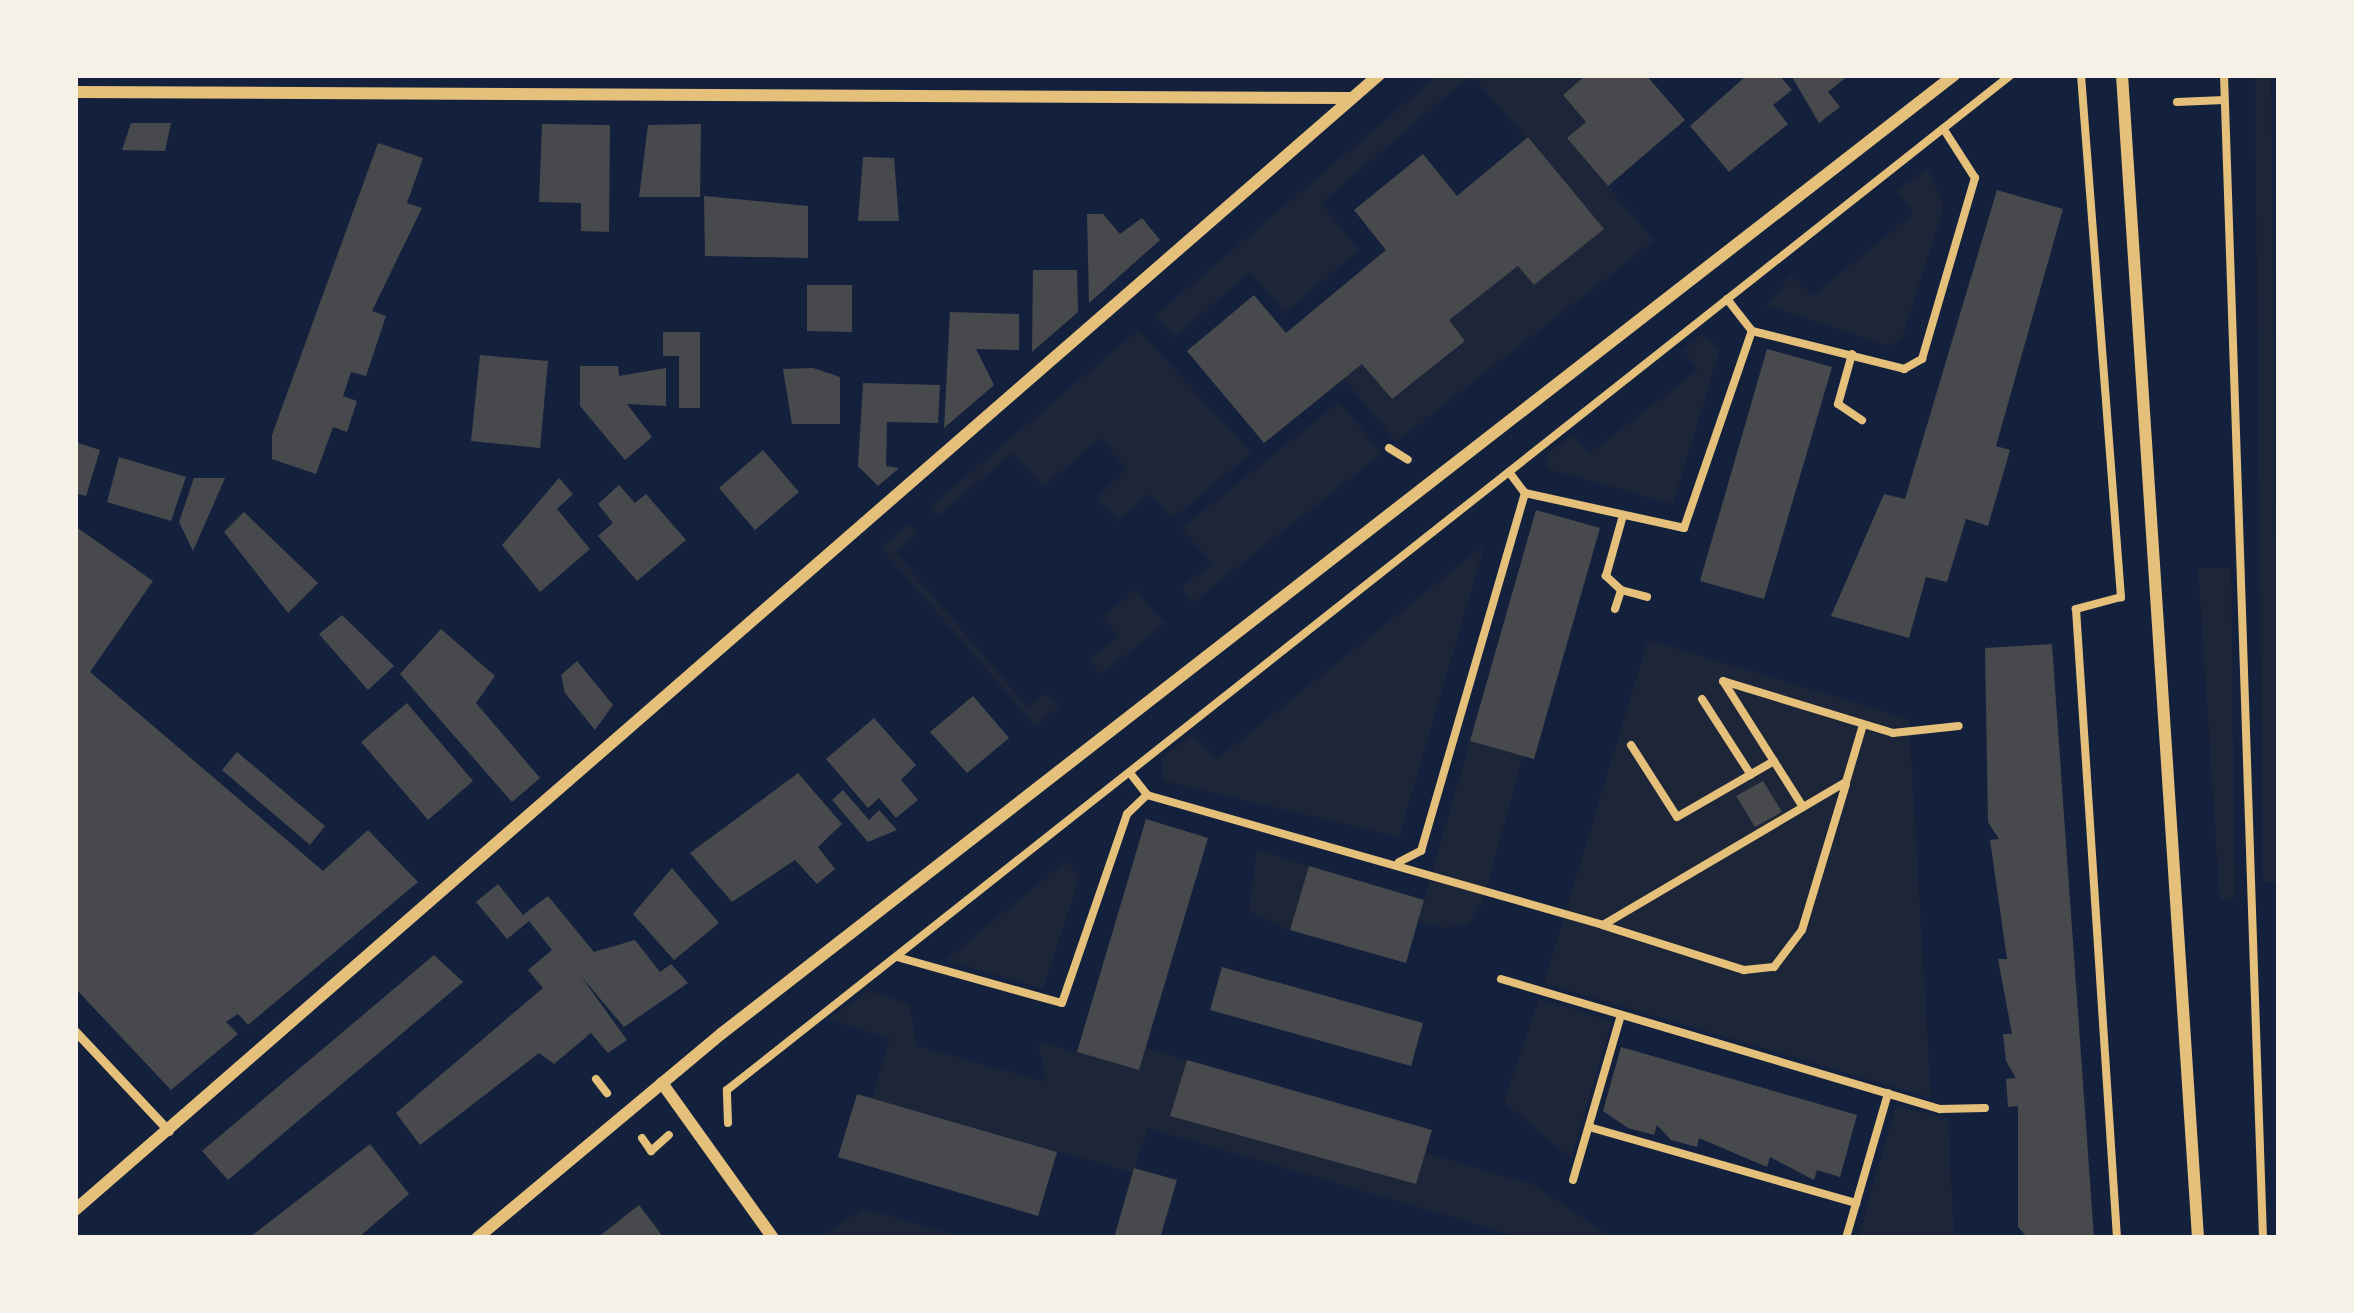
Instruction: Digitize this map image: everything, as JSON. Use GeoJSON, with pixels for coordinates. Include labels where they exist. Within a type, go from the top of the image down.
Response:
{"type":"FeatureCollection","features":[{"type":"Feature","properties":{"kind":"street"},"geometry":{"type":"LineString","coordinates":[[75,1210],[1379,75]]}},
{"type":"Feature","properties":{"kind":"street"},"geometry":{"type":"LineString","coordinates":[[476,1238],[662,1083],[1954,75]]}},
{"type":"Feature","properties":{"kind":"street"},"geometry":{"type":"LineString","coordinates":[[2122,75],[2198,1238]]}},
{"type":"Feature","properties":{"kind":"street"},"geometry":{"type":"LineString","coordinates":[[75,92],[1353,98]]}},
{"type":"Feature","properties":{"kind":"street"},"geometry":{"type":"LineString","coordinates":[[662,1083],[773,1238]]}},
{"type":"Feature","properties":{"kind":"lane"},"geometry":{"type":"LineString","coordinates":[[75,1031],[169,1131]]}},
{"type":"Feature","properties":{"kind":"path"},"geometry":{"type":"LineString","coordinates":[[728,1132],[727,1090],[1450,512],[1509,472],[2011,75]]}},
{"type":"Feature","properties":{"kind":"path"},"geometry":{"type":"LineString","coordinates":[[2081,75],[2121,597],[2076,610],[2117,1238]]}},
{"type":"Feature","properties":{"kind":"path"},"geometry":{"type":"LineString","coordinates":[[2224,75],[2263,1238]]}},
{"type":"Feature","properties":{"kind":"path"},"geometry":{"type":"LineString","coordinates":[[2176,102],[2224,100]]}},
{"type":"Feature","properties":{"kind":"path"},"geometry":{"type":"LineString","coordinates":[[1727,299],[1752,332],[1904,369],[1922,359],[1975,178],[1943,128]]}},
{"type":"Feature","properties":{"kind":"path"},"geometry":{"type":"LineString","coordinates":[[1509,472],[1525,493],[1670,528],[1693,519],[1752,332]]}},
{"type":"Feature","properties":{"kind":"path"},"geometry":{"type":"LineString","coordinates":[[1852,354],[1838,404],[1862,421]]}},
{"type":"Feature","properties":{"kind":"path"},"geometry":{"type":"LineString","coordinates":[[1389,448],[1408,460]]}},
{"type":"Feature","properties":{"kind":"path"},"geometry":{"type":"LineString","coordinates":[[1392,862],[1421,851],[1525,493]]}},
{"type":"Feature","properties":{"kind":"path"},"geometry":{"type":"LineString","coordinates":[[1623,515],[1606,576],[1622,590],[1647,597]]}},
{"type":"Feature","properties":{"kind":"path"},"geometry":{"type":"LineString","coordinates":[[1615,609],[1622,590]]}},
{"type":"Feature","properties":{"kind":"path"},"geometry":{"type":"LineString","coordinates":[[1803,807],[1723,681],[1863,724],[1959,726]]}},
{"type":"Feature","properties":{"kind":"path"},"geometry":{"type":"LineString","coordinates":[[1702,698],[1751,775]]}},
{"type":"Feature","properties":{"kind":"path"},"geometry":{"type":"LineString","coordinates":[[1130,772],[1148,795],[1392,862],[1744,970],[1774,967],[1802,929],[1863,724]]}},
{"type":"Feature","properties":{"kind":"path"},"geometry":{"type":"LineString","coordinates":[[1631,746],[1677,817],[1774,761]]}},
{"type":"Feature","properties":{"kind":"path"},"geometry":{"type":"LineString","coordinates":[[1603,926],[1846,782]]}},
{"type":"Feature","properties":{"kind":"path"},"geometry":{"type":"LineString","coordinates":[[897,957],[1061,1004],[1127,814],[1148,795]]}},
{"type":"Feature","properties":{"kind":"path"},"geometry":{"type":"LineString","coordinates":[[1501,979],[1888,1094],[1985,1108]]}},
{"type":"Feature","properties":{"kind":"path"},"geometry":{"type":"LineString","coordinates":[[1573,1180],[1621,1015]]}},
{"type":"Feature","properties":{"kind":"path"},"geometry":{"type":"LineString","coordinates":[[1846,1238],[1888,1094]]}},
{"type":"Feature","properties":{"kind":"path"},"geometry":{"type":"LineString","coordinates":[[1589,1126],[1856,1203]]}},
{"type":"Feature","properties":{"kind":"shaded area"},"geometry":{"type":"Polygon","coordinates":[[[1438,75],[1471,75],[1321,203],[1359,250],[1285,313],[1250,272],[1175,337],[1155,316],[1438,75]]]}},
{"type":"Feature","properties":{"kind":"shaded area"},"geometry":{"type":"Polygon","coordinates":[[[1472,75],[1586,75],[1563,95],[1586,122],[1567,138],[1654,241],[1396,442],[1344,379],[1362,364],[1392,399],[1465,342],[1449,320],[1518,266],[1534,285],[1603,229],[1472,75]]]}},
{"type":"Feature","properties":{"kind":"shaded area"},"geometry":{"type":"Polygon","coordinates":[[[2255,75],[2271,75],[2279,883],[2263,882],[2255,75]]]}},
{"type":"Feature","properties":{"kind":"shaded area"},"geometry":{"type":"Polygon","coordinates":[[[1928,169],[1944,207],[1901,340],[1886,346],[1767,305],[1791,275],[1812,296],[1913,214],[1897,190],[1928,169]]]}},
{"type":"Feature","properties":{"kind":"shaded area"},"geometry":{"type":"Polygon","coordinates":[[[1138,330],[1252,453],[1173,518],[1150,494],[1118,521],[1096,498],[1127,469],[1100,438],[1043,487],[1012,453],[938,516],[930,507],[1138,330]]]}},
{"type":"Feature","properties":{"kind":"shaded area"},"geometry":{"type":"Polygon","coordinates":[[[1702,335],[1720,349],[1673,504],[1548,469],[1547,454],[1572,435],[1590,453],[1698,370],[1683,350],[1702,335]]]}},
{"type":"Feature","properties":{"kind":"shaded area"},"geometry":{"type":"Polygon","coordinates":[[[1339,402],[1382,453],[1193,602],[1181,588],[1212,563],[1181,528],[1339,402]]]}},
{"type":"Feature","properties":{"kind":"shaded area"},"geometry":{"type":"Polygon","coordinates":[[[909,524],[917,533],[896,553],[1028,707],[1048,692],[1060,706],[1035,726],[881,548],[909,524]]]}},
{"type":"Feature","properties":{"kind":"shaded area"},"geometry":{"type":"Polygon","coordinates":[[[1485,544],[1399,837],[1164,781],[1161,759],[1192,734],[1217,759],[1485,544]]]}},
{"type":"Feature","properties":{"kind":"shaded area"},"geometry":{"type":"Polygon","coordinates":[[[2198,568],[2231,568],[2235,899],[2220,901],[2198,568]]]}},
{"type":"Feature","properties":{"kind":"shaded area"},"geometry":{"type":"Polygon","coordinates":[[[1135,590],[1165,624],[1101,674],[1089,660],[1119,636],[1102,617],[1135,590]]]}},
{"type":"Feature","properties":{"kind":"shaded area"},"geometry":{"type":"Polygon","coordinates":[[[1648,640],[1909,719],[1931,1098],[1544,983],[1648,640]]]}},
{"type":"Feature","properties":{"kind":"shaded area"},"geometry":{"type":"Polygon","coordinates":[[[1470,741],[1523,756],[1483,901],[1468,924],[1443,928],[1418,922],[1470,741]]]}},
{"type":"Feature","properties":{"kind":"shaded area"},"geometry":{"type":"Polygon","coordinates":[[[1257,850],[1309,866],[1290,930],[1249,912],[1257,850]]]}},
{"type":"Feature","properties":{"kind":"shaded area"},"geometry":{"type":"Polygon","coordinates":[[[1066,861],[1080,876],[1043,989],[946,960],[1066,861]]]}},
{"type":"Feature","properties":{"kind":"shaded area"},"geometry":{"type":"Polygon","coordinates":[[[870,991],[909,1004],[917,1046],[1046,1082],[1038,1041],[1138,1070],[1145,1047],[1187,1060],[1171,1116],[1416,1184],[1425,1153],[1534,1185],[1612,1238],[1523,1238],[1148,1128],[1133,1173],[872,1098],[890,1038],[828,1019],[870,991]]]}},
{"type":"Feature","properties":{"kind":"shaded area"},"geometry":{"type":"Polygon","coordinates":[[[1539,999],[1612,1021],[1571,1158],[1504,1102],[1539,999]]]}},
{"type":"Feature","properties":{"kind":"shaded area"},"geometry":{"type":"Polygon","coordinates":[[[1896,1106],[1948,1119],[1954,1238],[1858,1238],[1896,1106]]]}},
{"type":"Feature","properties":{"kind":"shaded area"},"geometry":{"type":"Polygon","coordinates":[[[862,1208],[965,1238],[820,1238],[862,1208]]]}},
{"type":"Feature","properties":{"kind":"building"},"geometry":{"type":"Polygon","coordinates":[[[1586,75],[1646,75],[1685,120],[1608,186],[1567,138],[1586,122],[1563,95],[1586,75]]]}},
{"type":"Feature","properties":{"kind":"building"},"geometry":{"type":"Polygon","coordinates":[[[1747,75],[1779,75],[1792,90],[1773,105],[1788,124],[1729,172],[1690,126],[1747,75]]]}},
{"type":"Feature","properties":{"kind":"building"},"geometry":{"type":"Polygon","coordinates":[[[1791,75],[1849,75],[1828,92],[1840,107],[1819,123],[1791,75]]]}},
{"type":"Feature","properties":{"kind":"building"},"geometry":{"type":"Polygon","coordinates":[[[131,123],[171,123],[165,151],[122,150],[131,123]]]}},
{"type":"Feature","properties":{"kind":"building"},"geometry":{"type":"Polygon","coordinates":[[[542,124],[610,125],[609,232],[581,231],[581,203],[539,202],[542,124]]]}},
{"type":"Feature","properties":{"kind":"building"},"geometry":{"type":"Polygon","coordinates":[[[701,124],[700,197],[639,197],[648,125],[701,124]]]}},
{"type":"Feature","properties":{"kind":"building"},"geometry":{"type":"Polygon","coordinates":[[[1528,137],[1604,229],[1534,285],[1518,266],[1449,320],[1465,341],[1392,399],[1362,364],[1264,443],[1187,351],[1254,295],[1286,333],[1386,250],[1354,210],[1423,154],[1457,196],[1528,137]]]}},
{"type":"Feature","properties":{"kind":"building"},"geometry":{"type":"Polygon","coordinates":[[[378,143],[423,158],[407,203],[422,208],[372,311],[386,316],[366,376],[351,372],[343,396],[357,401],[347,432],[333,427],[316,474],[272,459],[272,435],[378,143]]]}},
{"type":"Feature","properties":{"kind":"building"},"geometry":{"type":"Polygon","coordinates":[[[863,157],[894,158],[899,221],[858,221],[863,157]]]}},
{"type":"Feature","properties":{"kind":"building"},"geometry":{"type":"Polygon","coordinates":[[[1997,190],[2063,209],[1996,446],[2010,450],[1988,526],[1966,519],[1947,582],[1926,577],[1909,638],[1831,616],[1884,494],[1905,499],[1997,190]]]}},
{"type":"Feature","properties":{"kind":"building"},"geometry":{"type":"Polygon","coordinates":[[[704,196],[808,206],[808,258],[705,256],[704,196]]]}},
{"type":"Feature","properties":{"kind":"building"},"geometry":{"type":"Polygon","coordinates":[[[1087,214],[1103,214],[1120,234],[1142,218],[1160,240],[1089,303],[1087,214]]]}},
{"type":"Feature","properties":{"kind":"building"},"geometry":{"type":"Polygon","coordinates":[[[1033,270],[1077,270],[1078,312],[1032,352],[1033,270]]]}},
{"type":"Feature","properties":{"kind":"building"},"geometry":{"type":"Polygon","coordinates":[[[807,285],[852,285],[852,332],[807,331],[807,285]]]}},
{"type":"Feature","properties":{"kind":"building"},"geometry":{"type":"Polygon","coordinates":[[[950,312],[1019,314],[1019,350],[976,349],[994,385],[944,428],[950,312]]]}},
{"type":"Feature","properties":{"kind":"building"},"geometry":{"type":"Polygon","coordinates":[[[663,332],[700,332],[700,408],[679,408],[679,356],[663,356],[663,332]]]}},
{"type":"Feature","properties":{"kind":"building"},"geometry":{"type":"Polygon","coordinates":[[[1767,349],[1832,367],[1764,599],[1700,581],[1767,349]]]}},
{"type":"Feature","properties":{"kind":"building"},"geometry":{"type":"Polygon","coordinates":[[[480,355],[548,361],[540,448],[471,441],[480,355]]]}},
{"type":"Feature","properties":{"kind":"building"},"geometry":{"type":"Polygon","coordinates":[[[580,366],[618,366],[619,376],[666,368],[666,406],[627,404],[652,437],[625,460],[580,406],[580,366]]]}},
{"type":"Feature","properties":{"kind":"building"},"geometry":{"type":"Polygon","coordinates":[[[813,368],[840,377],[840,424],[792,424],[783,369],[813,368]]]}},
{"type":"Feature","properties":{"kind":"building"},"geometry":{"type":"Polygon","coordinates":[[[863,383],[940,385],[938,423],[887,422],[886,466],[899,468],[878,486],[858,466],[863,383]]]}},
{"type":"Feature","properties":{"kind":"building"},"geometry":{"type":"Polygon","coordinates":[[[75,442],[100,450],[86,496],[75,493],[75,442]]]}},
{"type":"Feature","properties":{"kind":"building"},"geometry":{"type":"Polygon","coordinates":[[[763,450],[799,492],[755,530],[719,488],[763,450]]]}},
{"type":"Feature","properties":{"kind":"building"},"geometry":{"type":"Polygon","coordinates":[[[119,457],[186,477],[171,521],[107,502],[119,457]]]}},
{"type":"Feature","properties":{"kind":"building"},"geometry":{"type":"Polygon","coordinates":[[[194,478],[225,478],[193,551],[179,522],[194,478]]]}},
{"type":"Feature","properties":{"kind":"building"},"geometry":{"type":"Polygon","coordinates":[[[559,478],[573,494],[557,509],[590,549],[540,592],[502,545],[559,478]]]}},
{"type":"Feature","properties":{"kind":"building"},"geometry":{"type":"Polygon","coordinates":[[[619,485],[635,503],[646,494],[686,540],[637,581],[598,536],[613,523],[598,504],[619,485]]]}},
{"type":"Feature","properties":{"kind":"building"},"geometry":{"type":"Polygon","coordinates":[[[1536,510],[1600,528],[1534,759],[1470,741],[1536,510]]]}},
{"type":"Feature","properties":{"kind":"building"},"geometry":{"type":"Polygon","coordinates":[[[244,512],[318,583],[288,613],[224,532],[244,512]]]}},
{"type":"Feature","properties":{"kind":"building"},"geometry":{"type":"Polygon","coordinates":[[[75,526],[153,581],[90,672],[323,871],[368,830],[418,882],[248,1025],[238,1014],[226,1022],[238,1034],[171,1090],[75,988],[75,526]]]}},
{"type":"Feature","properties":{"kind":"building"},"geometry":{"type":"Polygon","coordinates":[[[342,615],[394,666],[368,690],[319,634],[342,615]]]}},
{"type":"Feature","properties":{"kind":"building"},"geometry":{"type":"Polygon","coordinates":[[[441,629],[495,676],[476,703],[540,778],[512,802],[400,674],[441,629]]]}},
{"type":"Feature","properties":{"kind":"building"},"geometry":{"type":"Polygon","coordinates":[[[2052,644],[2094,1238],[2028,1238],[2018,1227],[2018,1106],[2008,1107],[2006,1079],[2016,1078],[2006,1061],[2003,1034],[2012,1034],[1998,959],[2007,959],[1990,840],[1999,839],[1988,822],[1985,648],[2052,644]]]}},
{"type":"Feature","properties":{"kind":"building"},"geometry":{"type":"Polygon","coordinates":[[[577,661],[613,705],[595,730],[565,693],[561,675],[577,661]]]}},
{"type":"Feature","properties":{"kind":"building"},"geometry":{"type":"Polygon","coordinates":[[[973,696],[1009,738],[967,773],[930,732],[973,696]]]}},
{"type":"Feature","properties":{"kind":"building"},"geometry":{"type":"Polygon","coordinates":[[[407,703],[473,781],[428,820],[361,742],[407,703]]]}},
{"type":"Feature","properties":{"kind":"building"},"geometry":{"type":"Polygon","coordinates":[[[874,718],[916,765],[901,780],[918,800],[896,818],[879,798],[868,808],[826,759],[874,718]]]}},
{"type":"Feature","properties":{"kind":"building"},"geometry":{"type":"Polygon","coordinates":[[[237,752],[325,826],[310,845],[222,770],[237,752]]]}},
{"type":"Feature","properties":{"kind":"building"},"geometry":{"type":"Polygon","coordinates":[[[798,773],[842,824],[818,847],[835,869],[817,884],[795,860],[732,902],[690,853],[798,773]]]}},
{"type":"Feature","properties":{"kind":"building"},"geometry":{"type":"Polygon","coordinates":[[[1763,781],[1782,812],[1755,827],[1736,796],[1763,781]]]}},
{"type":"Feature","properties":{"kind":"building"},"geometry":{"type":"Polygon","coordinates":[[[843,790],[869,820],[879,810],[897,830],[868,842],[832,800],[843,790]]]}},
{"type":"Feature","properties":{"kind":"building"},"geometry":{"type":"Polygon","coordinates":[[[1146,819],[1208,838],[1139,1070],[1077,1052],[1146,819]]]}},
{"type":"Feature","properties":{"kind":"building"},"geometry":{"type":"Polygon","coordinates":[[[1309,866],[1424,900],[1406,963],[1290,930],[1309,866]]]}},
{"type":"Feature","properties":{"kind":"building"},"geometry":{"type":"Polygon","coordinates":[[[672,868],[719,923],[674,960],[633,914],[672,868]]]}},
{"type":"Feature","properties":{"kind":"building"},"geometry":{"type":"Polygon","coordinates":[[[498,884],[523,915],[548,896],[594,952],[635,940],[660,972],[671,964],[688,983],[624,1027],[580,975],[627,1040],[608,1053],[591,1033],[554,1064],[539,1053],[420,1145],[396,1113],[543,988],[528,970],[552,950],[529,921],[507,939],[476,902],[498,884]]]}},
{"type":"Feature","properties":{"kind":"building"},"geometry":{"type":"Polygon","coordinates":[[[434,955],[463,982],[228,1180],[202,1151],[434,955]]]}},
{"type":"Feature","properties":{"kind":"building"},"geometry":{"type":"Polygon","coordinates":[[[1222,967],[1423,1023],[1411,1066],[1210,1010],[1222,967]]]}},
{"type":"Feature","properties":{"kind":"building"},"geometry":{"type":"Polygon","coordinates":[[[1621,1047],[1857,1115],[1840,1177],[1817,1170],[1814,1180],[1770,1157],[1767,1167],[1699,1138],[1697,1147],[1671,1140],[1657,1125],[1654,1135],[1628,1128],[1603,1111],[1621,1047]]]}},
{"type":"Feature","properties":{"kind":"building"},"geometry":{"type":"Polygon","coordinates":[[[1187,1060],[1432,1130],[1416,1184],[1170,1116],[1187,1060]]]}},
{"type":"Feature","properties":{"kind":"building"},"geometry":{"type":"Polygon","coordinates":[[[857,1094],[1057,1152],[1038,1216],[838,1157],[857,1094]]]}},
{"type":"Feature","properties":{"kind":"building"},"geometry":{"type":"Polygon","coordinates":[[[370,1144],[409,1194],[358,1238],[249,1238],[370,1144]]]}},
{"type":"Feature","properties":{"kind":"building"},"geometry":{"type":"Polygon","coordinates":[[[1134,1168],[1177,1180],[1160,1238],[1114,1238],[1134,1168]]]}},
{"type":"Feature","properties":{"kind":"building"},"geometry":{"type":"Polygon","coordinates":[[[639,1205],[664,1238],[597,1238],[639,1205]]]}}]}
